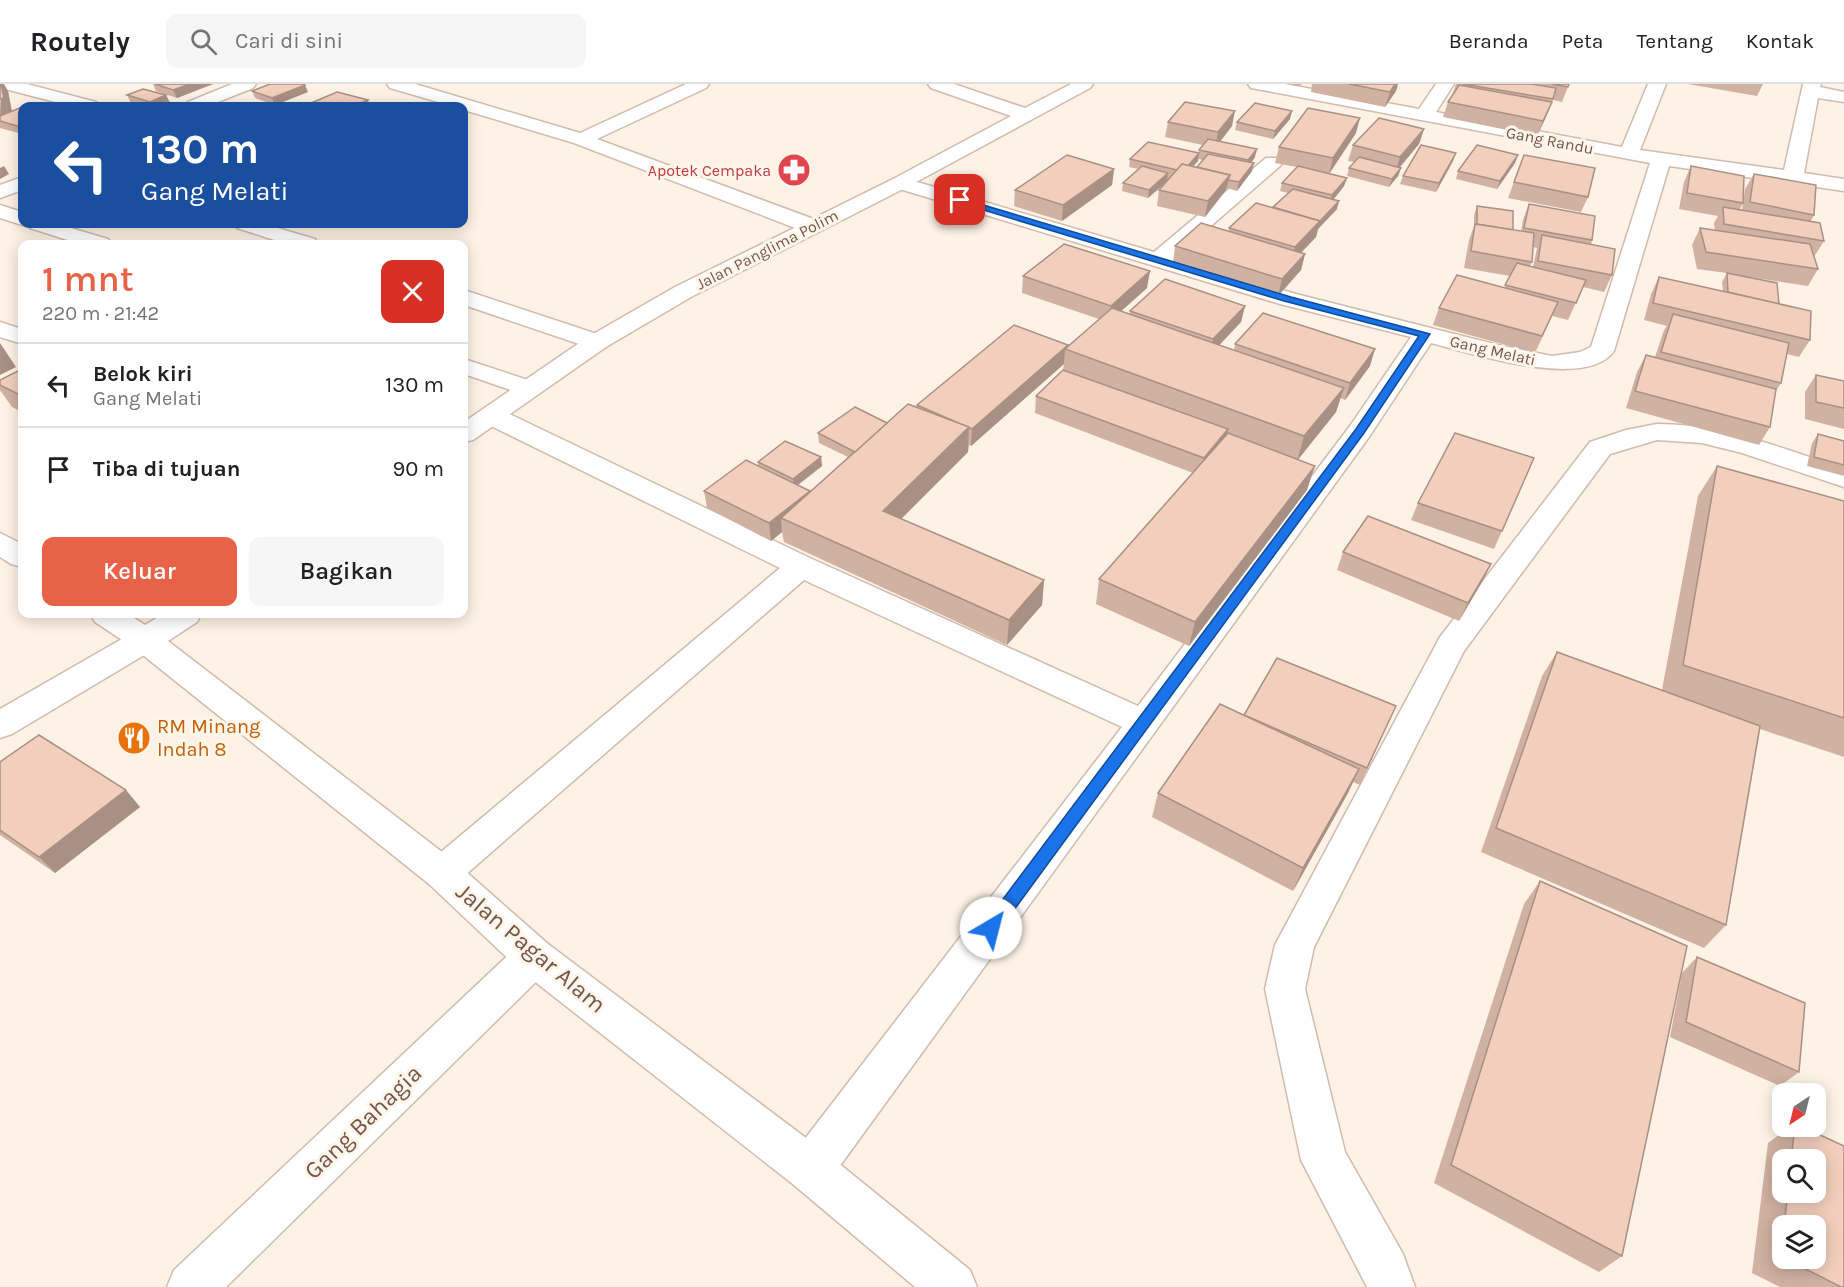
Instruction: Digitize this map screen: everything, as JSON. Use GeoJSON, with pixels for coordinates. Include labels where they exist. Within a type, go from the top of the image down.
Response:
{"type":"FeatureCollection","features":[{"type":"Feature","properties":{"kind":"street"},"geometry":{"type":"LineString","coordinates":[[7,84],[75,102]]}},
{"type":"Feature","properties":{"kind":"street"},"geometry":{"type":"LineString","coordinates":[[203,102],[246,84]]}},
{"type":"Feature","properties":{"kind":"street"},"geometry":{"type":"LineString","coordinates":[[396,84],[457,102]]}},
{"type":"Feature","properties":{"kind":"street"},"geometry":{"type":"LineString","coordinates":[[581,139],[700,84]]}},
{"type":"Feature","properties":{"kind":"street"},"geometry":{"type":"LineString","coordinates":[[937,84],[1023,114]]}},
{"type":"Feature","properties":{"kind":"street","name":"Jalan Panglima Polim"},"geometry":{"type":"LineString","coordinates":[[468,431],[597,342],[683,292],[900,183],[1023,114],[1084,84]]}},
{"type":"Feature","properties":{"kind":"street","name":"Gang Randu"},"geometry":{"type":"LineString","coordinates":[[1257,84],[1629,154],[1844,185]]}},
{"type":"Feature","properties":{"kind":"street"},"geometry":{"type":"LineString","coordinates":[[1424,116],[1445,84]]}},
{"type":"Feature","properties":{"kind":"street"},"geometry":{"type":"LineString","coordinates":[[1629,154],[1657,84]]}},
{"type":"Feature","properties":{"kind":"street"},"geometry":{"type":"LineString","coordinates":[[1793,176],[1811,87],[1844,97]]}},
{"type":"Feature","properties":{"kind":"street"},"geometry":{"type":"LineString","coordinates":[[468,105],[581,139],[811,226]]}},
{"type":"Feature","properties":{"kind":"street","name":"Gang Melati"},"geometry":{"type":"LineString","coordinates":[[900,183],[1288,299],[1497,352],[1552,363],[1586,359],[1602,351],[1661,159]]}},
{"type":"Feature","properties":{"kind":"street"},"geometry":{"type":"LineString","coordinates":[[1159,260],[1273,162]]}},
{"type":"Feature","properties":{"kind":"street"},"geometry":{"type":"LineString","coordinates":[[0,192],[18,185]]}},
{"type":"Feature","properties":{"kind":"street"},"geometry":{"type":"LineString","coordinates":[[0,211],[18,218]]}},
{"type":"Feature","properties":{"kind":"street"},"geometry":{"type":"LineString","coordinates":[[50,228],[87,240]]}},
{"type":"Feature","properties":{"kind":"street"},"geometry":{"type":"LineString","coordinates":[[257,228],[294,240]]}},
{"type":"Feature","properties":{"kind":"street"},"geometry":{"type":"LineString","coordinates":[[468,298],[597,342]]}},
{"type":"Feature","properties":{"kind":"street"},"geometry":{"type":"LineString","coordinates":[[0,328],[18,335]]}},
{"type":"Feature","properties":{"kind":"street"},"geometry":{"type":"LineString","coordinates":[[810,1169],[1360,431],[1425,334]]}},
{"type":"Feature","properties":{"kind":"street"},"geometry":{"type":"LineString","coordinates":[[468,367],[528,388]]}},
{"type":"Feature","properties":{"kind":"street"},"geometry":{"type":"LineString","coordinates":[[492,416],[801,566],[1144,723]]}},
{"type":"Feature","properties":{"kind":"street"},"geometry":{"type":"LineString","coordinates":[[1391,1287],[1386,1270],[1324,1160],[1285,988],[1295,945],[1451,645],[1600,448],[1630,437],[1659,432],[1706,435],[1844,478]]}},
{"type":"Feature","properties":{"kind":"street"},"geometry":{"type":"LineString","coordinates":[[0,543],[18,554]]}},
{"type":"Feature","properties":{"kind":"street"},"geometry":{"type":"LineString","coordinates":[[442,873],[801,566]]}},
{"type":"Feature","properties":{"kind":"street","name":"Jalan Pagar Alam"},"geometry":{"type":"LineString","coordinates":[[112,618],[145,640],[442,873],[534,957],[810,1169],[953,1287]]}},
{"type":"Feature","properties":{"kind":"street"},"geometry":{"type":"LineString","coordinates":[[0,725],[180,618]]}},
{"type":"Feature","properties":{"kind":"street","name":"Gang Bahagia"},"geometry":{"type":"LineString","coordinates":[[191,1287],[534,957]]}},
{"type":"Feature","properties":{"kind":"building"},"geometry":{"type":"Polygon","coordinates":[[[0,84],[4,98],[0,99],[0,84]]]}},
{"type":"Feature","properties":{"kind":"building"},"geometry":{"type":"Polygon","coordinates":[[[155,84],[190,84],[173,90],[155,84]]]}},
{"type":"Feature","properties":{"kind":"building"},"geometry":{"type":"Polygon","coordinates":[[[270,84],[305,85],[272,98],[252,91],[270,84]]]}},
{"type":"Feature","properties":{"kind":"building"},"geometry":{"type":"Polygon","coordinates":[[[1349,84],[1395,84],[1390,92],[1349,84]]]}},
{"type":"Feature","properties":{"kind":"building"},"geometry":{"type":"Polygon","coordinates":[[[1463,84],[1531,84],[1556,88],[1553,99],[1463,84]]]}},
{"type":"Feature","properties":{"kind":"building"},"geometry":{"type":"Polygon","coordinates":[[[1552,84],[1569,84],[1568,87],[1552,84]]]}},
{"type":"Feature","properties":{"kind":"building"},"geometry":{"type":"Polygon","coordinates":[[[1459,85],[1552,102],[1543,121],[1448,102],[1459,85]]]}},
{"type":"Feature","properties":{"kind":"building"},"geometry":{"type":"Polygon","coordinates":[[[143,89],[166,95],[150,102],[127,95],[143,89]]]}},
{"type":"Feature","properties":{"kind":"building"},"geometry":{"type":"Polygon","coordinates":[[[337,92],[368,100],[363,102],[313,102],[337,92]]]}},
{"type":"Feature","properties":{"kind":"building"},"geometry":{"type":"Polygon","coordinates":[[[1185,102],[1235,111],[1218,132],[1168,122],[1185,102]]]}},
{"type":"Feature","properties":{"kind":"building"},"geometry":{"type":"Polygon","coordinates":[[[1255,103],[1292,111],[1275,131],[1237,122],[1255,103]]]}},
{"type":"Feature","properties":{"kind":"building"},"geometry":{"type":"Polygon","coordinates":[[[1308,108],[1360,118],[1333,158],[1279,147],[1308,108]]]}},
{"type":"Feature","properties":{"kind":"building"},"geometry":{"type":"Polygon","coordinates":[[[18,109],[18,126],[0,121],[0,116],[18,109]]]}},
{"type":"Feature","properties":{"kind":"building"},"geometry":{"type":"Polygon","coordinates":[[[1379,118],[1424,129],[1400,157],[1353,145],[1379,118]]]}},
{"type":"Feature","properties":{"kind":"building"},"geometry":{"type":"Polygon","coordinates":[[[1208,139],[1257,149],[1248,160],[1199,150],[1208,139]]]}},
{"type":"Feature","properties":{"kind":"building"},"geometry":{"type":"Polygon","coordinates":[[[1148,142],[1199,153],[1188,166],[1182,164],[1177,170],[1130,159],[1148,142]]]}},
{"type":"Feature","properties":{"kind":"building"},"geometry":{"type":"Polygon","coordinates":[[[1421,145],[1456,153],[1439,183],[1403,176],[1421,145]]]}},
{"type":"Feature","properties":{"kind":"building"},"geometry":{"type":"Polygon","coordinates":[[[1477,145],[1518,155],[1500,181],[1458,171],[1477,145]]]}},
{"type":"Feature","properties":{"kind":"building"},"geometry":{"type":"Polygon","coordinates":[[[1208,154],[1254,163],[1239,182],[1228,180],[1230,175],[1197,167],[1208,154]]]}},
{"type":"Feature","properties":{"kind":"building"},"geometry":{"type":"Polygon","coordinates":[[[1067,155],[1114,169],[1063,205],[1015,190],[1067,155]]]}},
{"type":"Feature","properties":{"kind":"building"},"geometry":{"type":"Polygon","coordinates":[[[1524,155],[1595,168],[1588,197],[1514,182],[1524,155]]]}},
{"type":"Feature","properties":{"kind":"building"},"geometry":{"type":"Polygon","coordinates":[[[1359,157],[1401,168],[1392,179],[1349,168],[1359,157]]]}},
{"type":"Feature","properties":{"kind":"building"},"geometry":{"type":"Polygon","coordinates":[[[1182,164],[1230,175],[1208,201],[1159,190],[1182,164]]]}},
{"type":"Feature","properties":{"kind":"building"},"geometry":{"type":"Polygon","coordinates":[[[1142,166],[1168,173],[1149,190],[1123,183],[1142,166]]]}},
{"type":"Feature","properties":{"kind":"building"},"geometry":{"type":"Polygon","coordinates":[[[1298,166],[1347,178],[1332,195],[1282,183],[1298,166]]]}},
{"type":"Feature","properties":{"kind":"building"},"geometry":{"type":"Polygon","coordinates":[[[1691,166],[1744,176],[1743,203],[1687,193],[1691,166]]]}},
{"type":"Feature","properties":{"kind":"building"},"geometry":{"type":"Polygon","coordinates":[[[1754,174],[1816,185],[1814,215],[1750,202],[1754,174]]]}},
{"type":"Feature","properties":{"kind":"building"},"geometry":{"type":"Polygon","coordinates":[[[1293,189],[1339,201],[1320,221],[1273,207],[1293,189]]]}},
{"type":"Feature","properties":{"kind":"building"},"geometry":{"type":"Polygon","coordinates":[[[1256,203],[1320,221],[1295,247],[1229,228],[1256,203]]]}},
{"type":"Feature","properties":{"kind":"building"},"geometry":{"type":"Polygon","coordinates":[[[1529,204],[1595,216],[1592,240],[1524,228],[1529,204]]]}},
{"type":"Feature","properties":{"kind":"building"},"geometry":{"type":"Polygon","coordinates":[[[1477,206],[1513,211],[1513,230],[1477,224],[1477,206]]]}},
{"type":"Feature","properties":{"kind":"building"},"geometry":{"type":"Polygon","coordinates":[[[1723,207],[1820,223],[1824,241],[1724,224],[1723,207]]]}},
{"type":"Feature","properties":{"kind":"building"},"geometry":{"type":"Polygon","coordinates":[[[1201,223],[1305,254],[1282,279],[1175,246],[1201,223]]]}},
{"type":"Feature","properties":{"kind":"building"},"geometry":{"type":"Polygon","coordinates":[[[1475,224],[1534,233],[1532,262],[1471,251],[1475,224]]]}},
{"type":"Feature","properties":{"kind":"building"},"geometry":{"type":"Polygon","coordinates":[[[1700,228],[1810,244],[1818,269],[1706,252],[1700,228]]]}},
{"type":"Feature","properties":{"kind":"building"},"geometry":{"type":"Polygon","coordinates":[[[1542,235],[1615,249],[1612,275],[1538,261],[1542,235]]]}},
{"type":"Feature","properties":{"kind":"building"},"geometry":{"type":"Polygon","coordinates":[[[1064,244],[1150,271],[1111,306],[1023,276],[1064,244]]]}},
{"type":"Feature","properties":{"kind":"building"},"geometry":{"type":"Polygon","coordinates":[[[1517,263],[1586,280],[1576,303],[1505,285],[1517,263]]]}},
{"type":"Feature","properties":{"kind":"building"},"geometry":{"type":"Polygon","coordinates":[[[1727,273],[1777,283],[1779,304],[1728,292],[1727,273]]]}},
{"type":"Feature","properties":{"kind":"building"},"geometry":{"type":"Polygon","coordinates":[[[1457,275],[1558,302],[1542,336],[1439,308],[1457,275]]]}},
{"type":"Feature","properties":{"kind":"building"},"geometry":{"type":"Polygon","coordinates":[[[1659,277],[1811,311],[1810,340],[1653,303],[1659,277]]]}},
{"type":"Feature","properties":{"kind":"building"},"geometry":{"type":"Polygon","coordinates":[[[1165,279],[1245,306],[1213,339],[1130,311],[1165,279]]]}},
{"type":"Feature","properties":{"kind":"building"},"geometry":{"type":"Polygon","coordinates":[[[1112,308],[1344,388],[1304,436],[1065,349],[1112,308]]]}},
{"type":"Feature","properties":{"kind":"building"},"geometry":{"type":"Polygon","coordinates":[[[1263,313],[1375,349],[1350,383],[1235,344],[1263,313]]]}},
{"type":"Feature","properties":{"kind":"building"},"geometry":{"type":"Polygon","coordinates":[[[1673,314],[1789,343],[1781,383],[1661,352],[1673,314]]]}},
{"type":"Feature","properties":{"kind":"building"},"geometry":{"type":"Polygon","coordinates":[[[1014,325],[1068,345],[972,429],[917,405],[1014,325]]]}},
{"type":"Feature","properties":{"kind":"building"},"geometry":{"type":"Polygon","coordinates":[[[1646,355],[1776,389],[1770,427],[1635,391],[1646,355]]]}},
{"type":"Feature","properties":{"kind":"building"},"geometry":{"type":"Polygon","coordinates":[[[1063,370],[1228,429],[1204,458],[1036,396],[1063,370]]]}},
{"type":"Feature","properties":{"kind":"building"},"geometry":{"type":"Polygon","coordinates":[[[18,371],[18,394],[0,385],[0,380],[18,371]]]}},
{"type":"Feature","properties":{"kind":"building"},"geometry":{"type":"Polygon","coordinates":[[[1816,375],[1844,381],[1844,408],[1816,402],[1816,375]]]}},
{"type":"Feature","properties":{"kind":"building"},"geometry":{"type":"Polygon","coordinates":[[[908,404],[969,427],[883,511],[1044,580],[1009,620],[781,518],[908,404]]]}},
{"type":"Feature","properties":{"kind":"building"},"geometry":{"type":"Polygon","coordinates":[[[855,407],[887,423],[855,452],[818,433],[855,407]]]}},
{"type":"Feature","properties":{"kind":"building"},"geometry":{"type":"Polygon","coordinates":[[[1228,433],[1315,466],[1195,622],[1099,579],[1228,433]]]}},
{"type":"Feature","properties":{"kind":"building"},"geometry":{"type":"Polygon","coordinates":[[[1455,433],[1534,458],[1502,531],[1418,503],[1455,433]]]}},
{"type":"Feature","properties":{"kind":"building"},"geometry":{"type":"Polygon","coordinates":[[[1818,434],[1844,441],[1844,465],[1814,457],[1818,434]]]}},
{"type":"Feature","properties":{"kind":"building"},"geometry":{"type":"Polygon","coordinates":[[[785,441],[821,457],[793,479],[758,462],[785,441]]]}},
{"type":"Feature","properties":{"kind":"building"},"geometry":{"type":"Polygon","coordinates":[[[746,460],[810,491],[769,523],[704,491],[746,460]]]}},
{"type":"Feature","properties":{"kind":"building"},"geometry":{"type":"Polygon","coordinates":[[[1717,466],[1844,501],[1844,718],[1683,665],[1717,466]]]}},
{"type":"Feature","properties":{"kind":"building"},"geometry":{"type":"Polygon","coordinates":[[[1368,516],[1491,564],[1468,603],[1343,552],[1368,516]]]}},
{"type":"Feature","properties":{"kind":"building"},"geometry":{"type":"Polygon","coordinates":[[[1557,652],[1760,726],[1726,925],[1496,828],[1557,652]]]}},
{"type":"Feature","properties":{"kind":"building"},"geometry":{"type":"Polygon","coordinates":[[[1277,658],[1396,706],[1367,768],[1244,715],[1277,658]]]}},
{"type":"Feature","properties":{"kind":"building"},"geometry":{"type":"Polygon","coordinates":[[[1220,704],[1359,769],[1303,868],[1158,793],[1220,704]]]}},
{"type":"Feature","properties":{"kind":"building"},"geometry":{"type":"Polygon","coordinates":[[[39,735],[126,790],[39,857],[0,830],[0,762],[39,735]]]}},
{"type":"Feature","properties":{"kind":"building"},"geometry":{"type":"Polygon","coordinates":[[[1540,881],[1687,946],[1622,1256],[1451,1165],[1540,881]]]}},
{"type":"Feature","properties":{"kind":"building"},"geometry":{"type":"Polygon","coordinates":[[[1697,957],[1805,1003],[1799,1072],[1686,1022],[1697,957]]]}},
{"type":"Feature","properties":{"kind":"building"},"geometry":{"type":"Polygon","coordinates":[[[1794,1137],[1825,1137],[1844,1146],[1844,1287],[1806,1269],[1826,1269],[1826,1215],[1785,1215],[1787,1203],[1826,1203],[1826,1149],[1792,1149],[1794,1137]]]}},
{"type":"Feature","properties":{"kind":"place","name":"Apotek Cempaka"},"geometry":{"type":"Point","coordinates":[794,170]}},
{"type":"Feature","properties":{"kind":"place","name":"RM Minang Indah 8"},"geometry":{"type":"Point","coordinates":[134,738]}},
{"type":"Feature","properties":{"kind":"route"},"geometry":{"type":"LineString","coordinates":[[960,200],[1288,299],[1425,334],[1360,431],[991,928]]}}]}
